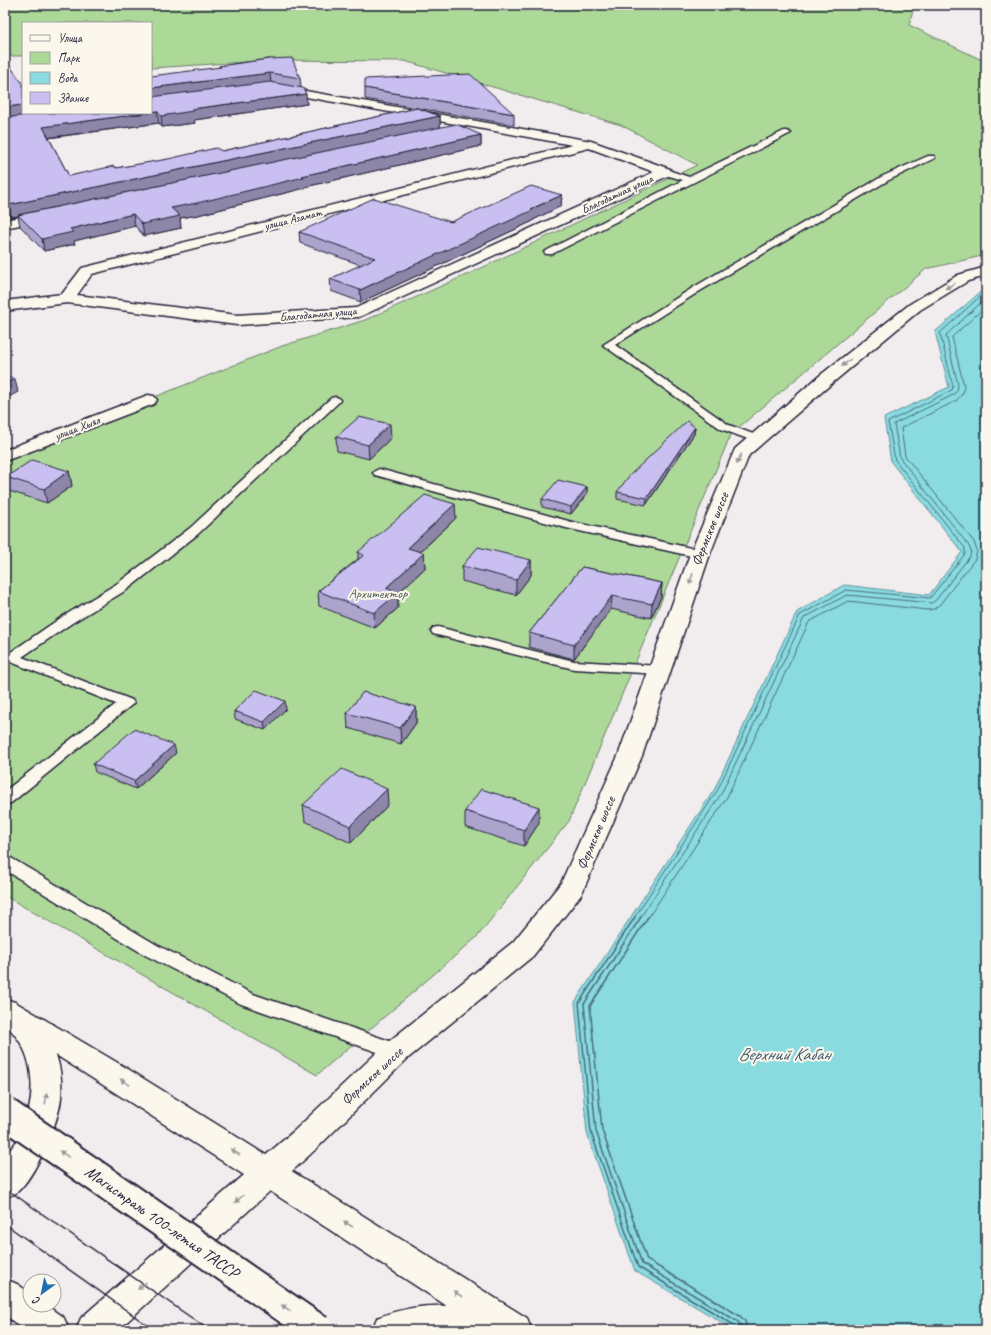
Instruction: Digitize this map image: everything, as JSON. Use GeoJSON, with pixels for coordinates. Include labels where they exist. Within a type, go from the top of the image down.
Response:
{"type":"FeatureCollection","features":[{"type":"Feature","properties":{"kind":"street","name":"Благодатная улица"},"geometry":{"type":"LineString","coordinates":[[264,89],[271,88],[591,145],[665,172]]}},
{"type":"Feature","properties":{"kind":"street"},"geometry":{"type":"LineString","coordinates":[[449,131],[480,125]]}},
{"type":"Feature","properties":{"kind":"street","name":"улица Азамат"},"geometry":{"type":"LineString","coordinates":[[67,298],[87,271],[591,145]]}},
{"type":"Feature","properties":{"kind":"street","name":"Благодатная улица"},"geometry":{"type":"LineString","coordinates":[[67,298],[237,320],[359,312],[665,172]]}},
{"type":"Feature","properties":{"kind":"street"},"geometry":{"type":"LineString","coordinates":[[5,224],[60,213]]}},
{"type":"Feature","properties":{"kind":"street","name":"Фермское шоссе"},"geometry":{"type":"LineString","coordinates":[[93,1330],[305,1140],[397,1051],[523,949],[572,888],[630,756],[700,554],[741,453],[824,380],[915,307],[963,278],[986,271]]}},
{"type":"Feature","properties":{"kind":"street"},"geometry":{"type":"LineString","coordinates":[[5,306],[67,298]]}},
{"type":"Feature","properties":{"kind":"street","name":"улица Хыял"},"geometry":{"type":"LineString","coordinates":[[5,456],[148,400]]}},
{"type":"Feature","properties":{"kind":"street"},"geometry":{"type":"LineString","coordinates":[[5,1010],[118,1078],[514,1330]]}},
{"type":"Feature","properties":{"kind":"street"},"geometry":{"type":"LineString","coordinates":[[5,1010],[23,1024],[36,1043],[45,1065],[47,1090],[43,1116],[33,1144],[16,1171],[5,1183]]}},
{"type":"Feature","properties":{"kind":"street","name":"Магистраль 100-летия ТАССР"},"geometry":{"type":"LineString","coordinates":[[5,1113],[318,1330]]}},
{"type":"Feature","properties":{"kind":"street"},"geometry":{"type":"LineString","coordinates":[[5,1295],[52,1330]]}},
{"type":"Feature","properties":{"kind":"street"},"geometry":{"type":"LineString","coordinates":[[389,1330],[406,1325],[442,1321],[479,1325],[498,1330]]}},
{"type":"Feature","properties":{"kind":"lane"},"geometry":{"type":"LineString","coordinates":[[549,252],[690,180],[787,133]]}},
{"type":"Feature","properties":{"kind":"lane"},"geometry":{"type":"LineString","coordinates":[[757,439],[725,427],[608,345],[697,289],[886,178],[931,158]]}},
{"type":"Feature","properties":{"kind":"lane"},"geometry":{"type":"LineString","coordinates":[[665,172],[690,180]]}},
{"type":"Feature","properties":{"kind":"lane"},"geometry":{"type":"LineString","coordinates":[[9,658],[123,586],[194,531],[335,400]]}},
{"type":"Feature","properties":{"kind":"lane"},"geometry":{"type":"LineString","coordinates":[[379,473],[570,525],[700,554]]}},
{"type":"Feature","properties":{"kind":"lane"},"geometry":{"type":"LineString","coordinates":[[438,631],[574,665],[660,670]]}},
{"type":"Feature","properties":{"kind":"lane"},"geometry":{"type":"LineString","coordinates":[[5,799],[127,703],[9,658]]}},
{"type":"Feature","properties":{"kind":"lane"},"geometry":{"type":"LineString","coordinates":[[5,862],[150,950],[247,999],[397,1051]]}},
{"type":"Feature","properties":{"kind":"green space","name":"Архитектор"},"geometry":{"type":"Polygon","coordinates":[[[5,5],[914,6],[909,25],[986,62],[986,255],[926,269],[731,434],[569,821],[477,937],[317,1075],[5,896],[5,457],[282,346],[365,320],[475,271],[697,165],[621,125],[405,61],[276,60],[152,68],[152,22],[22,22],[22,56],[5,56],[5,5]]]}},
{"type":"Feature","properties":{"kind":"water","name":"Верхний Кабан"},"geometry":{"type":"Polygon","coordinates":[[[986,287],[986,1330],[735,1330],[635,1271],[587,1133],[575,1002],[714,790],[797,612],[844,585],[929,595],[962,552],[891,462],[884,418],[949,387],[935,332],[986,287]]]}},
{"type":"Feature","properties":{"kind":"building"},"geometry":{"type":"Polygon","coordinates":[[[292,58],[300,78],[270,73],[152,88],[152,76],[269,59],[292,58]]]}},
{"type":"Feature","properties":{"kind":"building"},"geometry":{"type":"Polygon","coordinates":[[[10,66],[22,83],[22,105],[5,107],[5,67],[10,66]]]}},
{"type":"Feature","properties":{"kind":"building"},"geometry":{"type":"Polygon","coordinates":[[[470,74],[514,114],[365,88],[365,79],[470,74]]]}},
{"type":"Feature","properties":{"kind":"building"},"geometry":{"type":"Polygon","coordinates":[[[270,82],[303,88],[306,94],[191,109],[193,111],[161,116],[157,111],[152,112],[152,97],[270,82]]]}},
{"type":"Feature","properties":{"kind":"building"},"geometry":{"type":"Polygon","coordinates":[[[417,108],[440,116],[9,205],[5,201],[5,118],[35,114],[139,114],[43,127],[69,176],[114,166],[116,168],[168,159],[216,148],[222,151],[417,108]]]}},
{"type":"Feature","properties":{"kind":"building"},"geometry":{"type":"Polygon","coordinates":[[[456,124],[481,135],[171,208],[180,216],[142,224],[133,214],[70,229],[73,232],[42,239],[18,215],[456,124]]]}},
{"type":"Feature","properties":{"kind":"building"},"geometry":{"type":"Polygon","coordinates":[[[531,186],[562,195],[531,209],[533,210],[360,290],[330,279],[375,258],[299,232],[374,198],[451,222],[531,186]]]}},
{"type":"Feature","properties":{"kind":"building"},"geometry":{"type":"Polygon","coordinates":[[[5,375],[15,379],[5,384],[5,375]]]}},
{"type":"Feature","properties":{"kind":"building"},"geometry":{"type":"Polygon","coordinates":[[[359,417],[390,424],[368,445],[336,437],[359,417]]]}},
{"type":"Feature","properties":{"kind":"building"},"geometry":{"type":"Polygon","coordinates":[[[687,421],[695,427],[647,498],[617,492],[629,476],[687,421]]]}},
{"type":"Feature","properties":{"kind":"building"},"geometry":{"type":"Polygon","coordinates":[[[32,460],[69,471],[44,489],[6,477],[32,460]]]}},
{"type":"Feature","properties":{"kind":"building"},"geometry":{"type":"Polygon","coordinates":[[[558,480],[587,487],[571,507],[542,499],[558,480]]]}},
{"type":"Feature","properties":{"kind":"building"},"geometry":{"type":"Polygon","coordinates":[[[425,495],[455,504],[408,548],[424,553],[386,588],[398,593],[374,613],[318,591],[364,555],[358,552],[425,495]]]}},
{"type":"Feature","properties":{"kind":"building"},"geometry":{"type":"Polygon","coordinates":[[[478,547],[531,560],[516,580],[462,566],[478,547]]]}},
{"type":"Feature","properties":{"kind":"building"},"geometry":{"type":"Polygon","coordinates":[[[582,567],[662,583],[652,604],[612,596],[574,645],[529,633],[582,567]]]}},
{"type":"Feature","properties":{"kind":"building"},"geometry":{"type":"Polygon","coordinates":[[[256,690],[285,701],[264,722],[234,711],[256,690]]]}},
{"type":"Feature","properties":{"kind":"building"},"geometry":{"type":"Polygon","coordinates":[[[363,692],[416,707],[400,728],[347,713],[363,692]]]}},
{"type":"Feature","properties":{"kind":"building"},"geometry":{"type":"Polygon","coordinates":[[[134,729],[174,745],[134,781],[93,764],[134,729]]]}},
{"type":"Feature","properties":{"kind":"building"},"geometry":{"type":"Polygon","coordinates":[[[342,769],[387,789],[350,826],[303,805],[342,769]]]}},
{"type":"Feature","properties":{"kind":"building"},"geometry":{"type":"Polygon","coordinates":[[[481,789],[539,807],[524,830],[465,811],[481,789]]]}},
{"type":"Feature","properties":{"kind":"tram line"},"geometry":{"type":"LineString","coordinates":[[5,1188],[209,1330]]}},
{"type":"Feature","properties":{"kind":"tram line"},"geometry":{"type":"LineString","coordinates":[[5,1224],[154,1330]]}}]}
